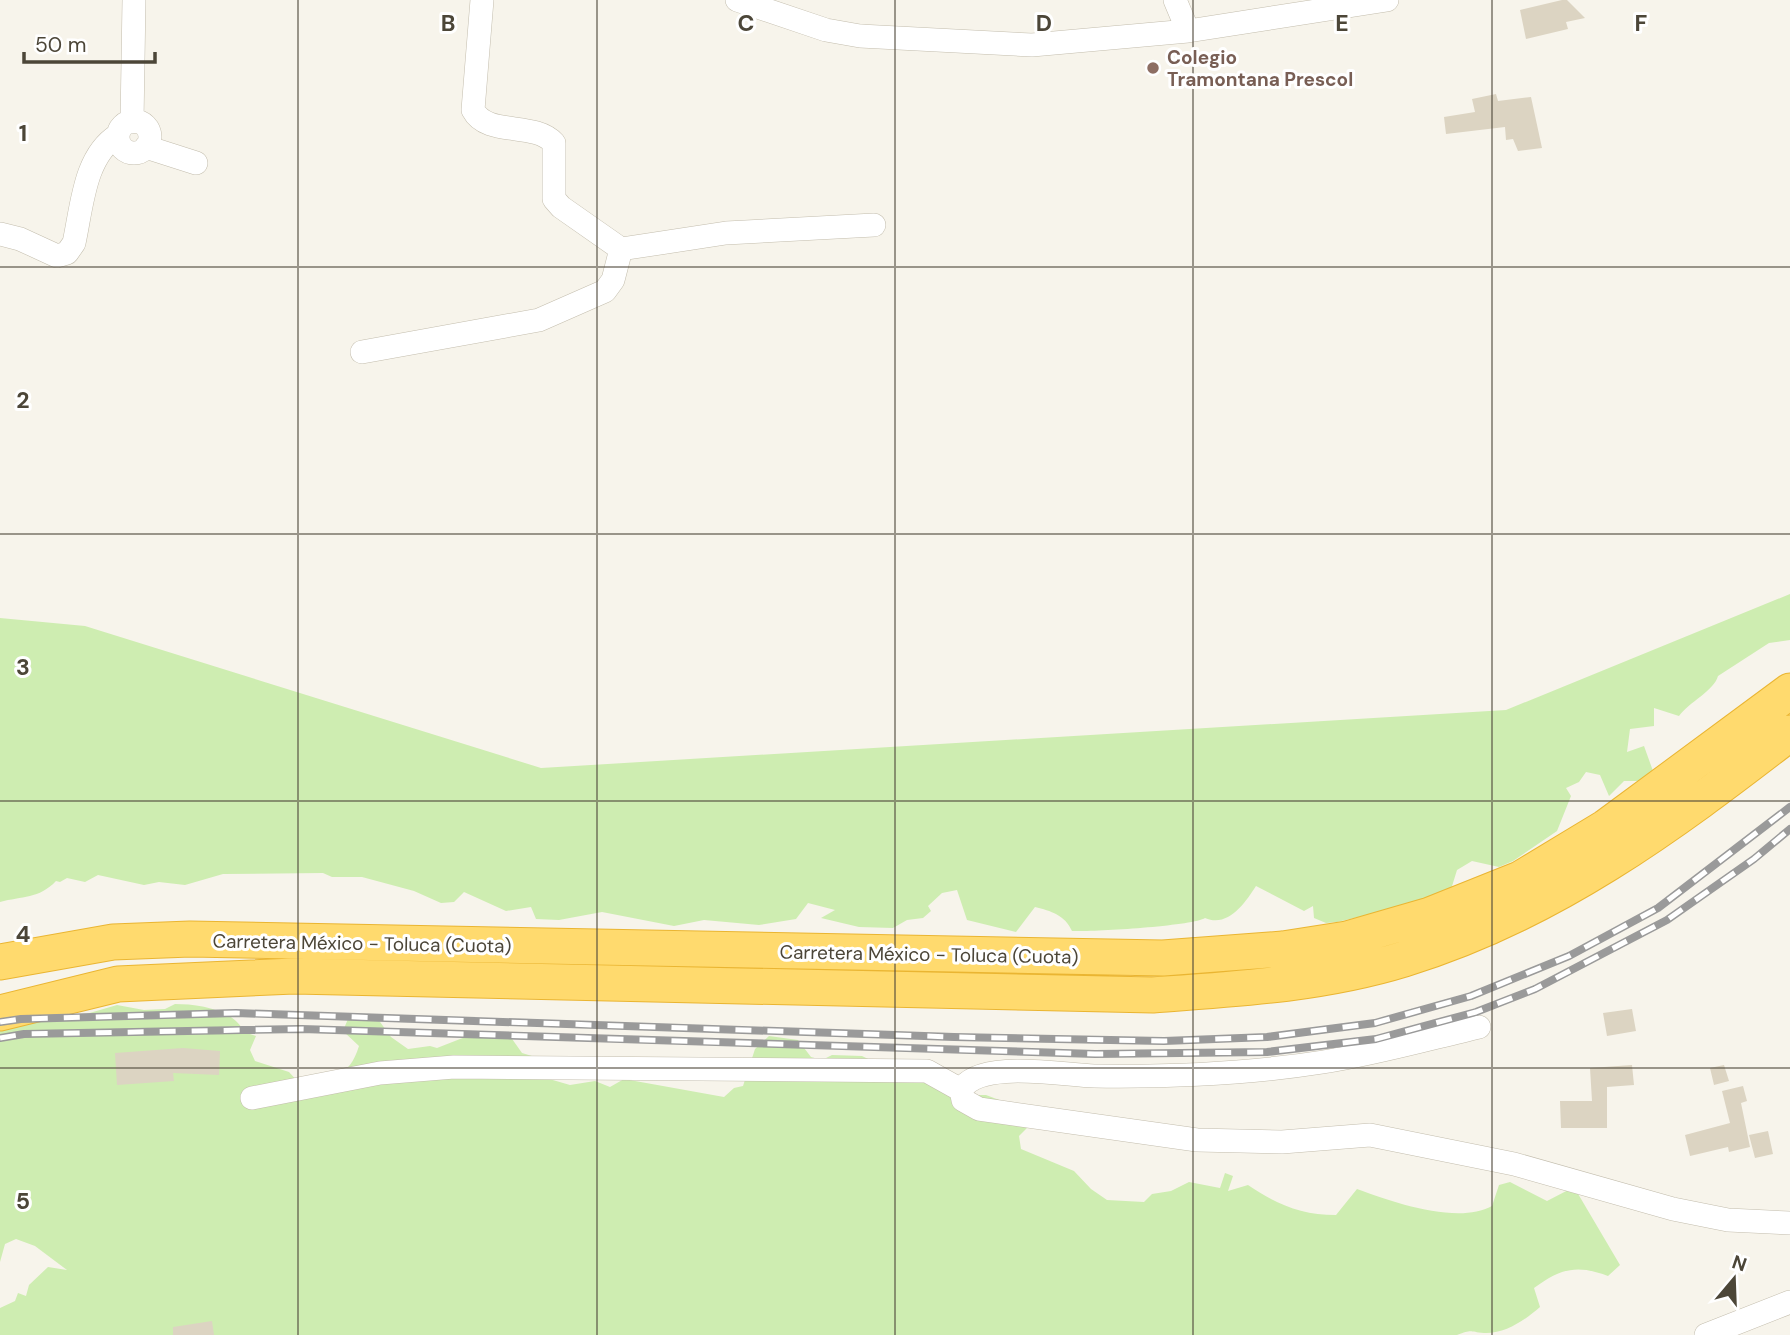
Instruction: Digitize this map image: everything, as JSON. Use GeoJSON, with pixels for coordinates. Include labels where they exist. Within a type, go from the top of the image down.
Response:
{"type":"FeatureCollection","features":[{"type":"Feature","properties":{"kind":"highway","name":"Carretera México - Toluca (Cuota)"},"geometry":{"type":"LineString","coordinates":[[0,962],[113,942],[190,939],[1163,958],[1283,949],[1348,939],[1418,918],[1520,879],[1606,827],[1790,691]]}},
{"type":"Feature","properties":{"kind":"highway","name":"Carretera México - Toluca (Cuota)"},"geometry":{"type":"LineString","coordinates":[[0,1013],[118,984],[294,976],[1153,995],[1258,988],[1402,960],[1458,941],[1532,910],[1616,860],[1790,733]]}},
{"type":"Feature","properties":{"kind":"street"},"geometry":{"type":"LineString","coordinates":[[125,128],[134,0]]}},
{"type":"Feature","properties":{"kind":"street"},"geometry":{"type":"LineString","coordinates":[[482,0],[473,110],[478,118],[548,136],[554,144],[554,199],[621,249],[726,233],[874,225]]}},
{"type":"Feature","properties":{"kind":"street"},"geometry":{"type":"LineString","coordinates":[[737,0],[826,30],[860,36],[1032,45],[1188,30],[1387,0]]}},
{"type":"Feature","properties":{"kind":"street"},"geometry":{"type":"LineString","coordinates":[[1175,0],[1188,30]]}},
{"type":"Feature","properties":{"kind":"street"},"geometry":{"type":"LineString","coordinates":[[0,233],[57,256],[67,253],[74,243],[92,165],[107,142],[125,128],[143,125],[148,131],[146,147],[196,163]]}},
{"type":"Feature","properties":{"kind":"street"},"geometry":{"type":"LineString","coordinates":[[362,352],[539,320],[605,291],[613,280],[621,249]]}},
{"type":"Feature","properties":{"kind":"street"},"geometry":{"type":"LineString","coordinates":[[961,1090],[973,1078],[1002,1071],[1055,1075],[1157,1076],[1254,1070],[1324,1062],[1479,1027]]}},
{"type":"Feature","properties":{"kind":"street"},"geometry":{"type":"LineString","coordinates":[[252,1098],[380,1073],[534,1066],[727,1072],[927,1071],[961,1090],[963,1100],[979,1109],[1197,1140],[1282,1142],[1370,1135],[1514,1164],[1673,1209],[1728,1220],[1790,1223]]}},
{"type":"Feature","properties":{"kind":"street"},"geometry":{"type":"LineString","coordinates":[[1706,1335],[1790,1303]]}},
{"type":"Feature","properties":{"kind":"green space"},"geometry":{"type":"Polygon","coordinates":[[[1790,594],[1790,640],[1769,643],[1718,676],[1712,687],[1679,716],[1654,708],[1654,726],[1630,729],[1627,752],[1644,746],[1653,771],[1639,781],[1624,781],[1609,796],[1600,775],[1586,772],[1579,782],[1566,788],[1571,796],[1557,831],[1513,861],[1499,867],[1472,861],[1457,870],[1449,896],[1337,922],[1326,923],[1314,918],[1313,906],[1304,911],[1256,886],[1235,912],[1221,920],[1205,918],[1163,926],[1072,931],[1061,917],[1035,907],[1016,932],[967,920],[957,890],[942,893],[928,906],[931,911],[923,918],[907,920],[893,928],[859,927],[821,918],[835,910],[808,903],[796,919],[759,925],[704,920],[674,926],[602,912],[559,920],[536,919],[531,907],[506,911],[464,892],[454,902],[441,903],[414,891],[362,877],[332,877],[323,873],[223,874],[185,885],[159,882],[144,885],[98,875],[85,882],[67,878],[56,881],[37,894],[0,902],[0,618],[85,626],[541,768],[1506,710],[1790,594]]]}},
{"type":"Feature","properties":{"kind":"green space"},"geometry":{"type":"Polygon","coordinates":[[[175,1004],[214,1009],[232,1018],[244,1032],[256,1036],[250,1050],[255,1061],[289,1072],[300,1084],[330,1078],[350,1065],[359,1046],[343,1031],[350,1014],[375,1015],[391,1037],[408,1049],[430,1046],[437,1048],[478,1032],[510,1036],[522,1053],[532,1056],[532,1074],[570,1085],[595,1081],[610,1087],[624,1079],[724,1097],[734,1088],[743,1086],[755,1049],[769,1036],[798,1040],[811,1057],[822,1060],[832,1055],[862,1056],[903,1076],[930,1081],[960,1095],[986,1095],[1018,1107],[1027,1128],[1019,1136],[1021,1149],[1074,1171],[1091,1189],[1107,1200],[1144,1202],[1152,1194],[1171,1191],[1189,1182],[1220,1188],[1225,1173],[1233,1176],[1228,1191],[1248,1185],[1289,1207],[1311,1213],[1336,1215],[1357,1189],[1425,1210],[1461,1213],[1492,1206],[1499,1185],[1510,1182],[1547,1201],[1574,1187],[1620,1265],[1608,1276],[1587,1270],[1569,1270],[1552,1276],[1534,1288],[1540,1307],[1521,1321],[1492,1333],[1469,1331],[1457,1335],[0,1335],[0,1308],[15,1301],[18,1293],[26,1296],[29,1285],[48,1267],[67,1270],[35,1246],[16,1239],[5,1244],[0,1262],[0,1031],[39,1016],[69,1019],[117,1005],[144,1010],[165,1009],[175,1004]]]}},
{"type":"Feature","properties":{"kind":"building"},"geometry":{"type":"Polygon","coordinates":[[[1567,0],[1585,18],[1566,22],[1568,29],[1526,39],[1520,10],[1567,0]]]}},
{"type":"Feature","properties":{"kind":"building"},"geometry":{"type":"Polygon","coordinates":[[[1496,94],[1498,101],[1531,97],[1542,148],[1518,151],[1513,139],[1506,140],[1505,127],[1446,134],[1444,117],[1475,112],[1472,99],[1496,94]]]}},
{"type":"Feature","properties":{"kind":"building"},"geometry":{"type":"Polygon","coordinates":[[[1632,1009],[1636,1031],[1607,1036],[1603,1013],[1632,1009]]]}},
{"type":"Feature","properties":{"kind":"building"},"geometry":{"type":"Polygon","coordinates":[[[183,1048],[220,1051],[219,1075],[173,1073],[174,1081],[117,1085],[115,1053],[183,1048]]]}},
{"type":"Feature","properties":{"kind":"building"},"geometry":{"type":"Polygon","coordinates":[[[1632,1065],[1634,1085],[1607,1087],[1607,1128],[1561,1128],[1560,1101],[1592,1101],[1590,1068],[1632,1065]]]}},
{"type":"Feature","properties":{"kind":"building"},"geometry":{"type":"Polygon","coordinates":[[[1724,1065],[1729,1081],[1714,1085],[1710,1068],[1724,1065]]]}},
{"type":"Feature","properties":{"kind":"building"},"geometry":{"type":"Polygon","coordinates":[[[1743,1086],[1747,1101],[1741,1103],[1750,1147],[1729,1152],[1728,1147],[1690,1156],[1685,1135],[1730,1123],[1722,1091],[1743,1086]]]}},
{"type":"Feature","properties":{"kind":"building"},"geometry":{"type":"Polygon","coordinates":[[[1768,1131],[1773,1154],[1755,1158],[1749,1135],[1768,1131]]]}},
{"type":"Feature","properties":{"kind":"building"},"geometry":{"type":"Polygon","coordinates":[[[212,1321],[214,1335],[173,1335],[173,1327],[212,1321]]]}},
{"type":"Feature","properties":{"kind":"railway"},"geometry":{"type":"LineString","coordinates":[[0,1022],[21,1019],[236,1013],[954,1037],[1164,1041],[1267,1037],[1375,1023],[1471,996],[1569,956],[1658,908],[1790,807]]}},
{"type":"Feature","properties":{"kind":"railway"},"geometry":{"type":"LineString","coordinates":[[0,1038],[24,1034],[302,1029],[1095,1054],[1267,1052],[1376,1039],[1476,1012],[1535,989],[1667,920],[1754,859],[1790,829]]}},
{"type":"Feature","properties":{"kind":"place","name":"Colegio Tramontana Prescol"},"geometry":{"type":"Point","coordinates":[1153,68]}}]}
